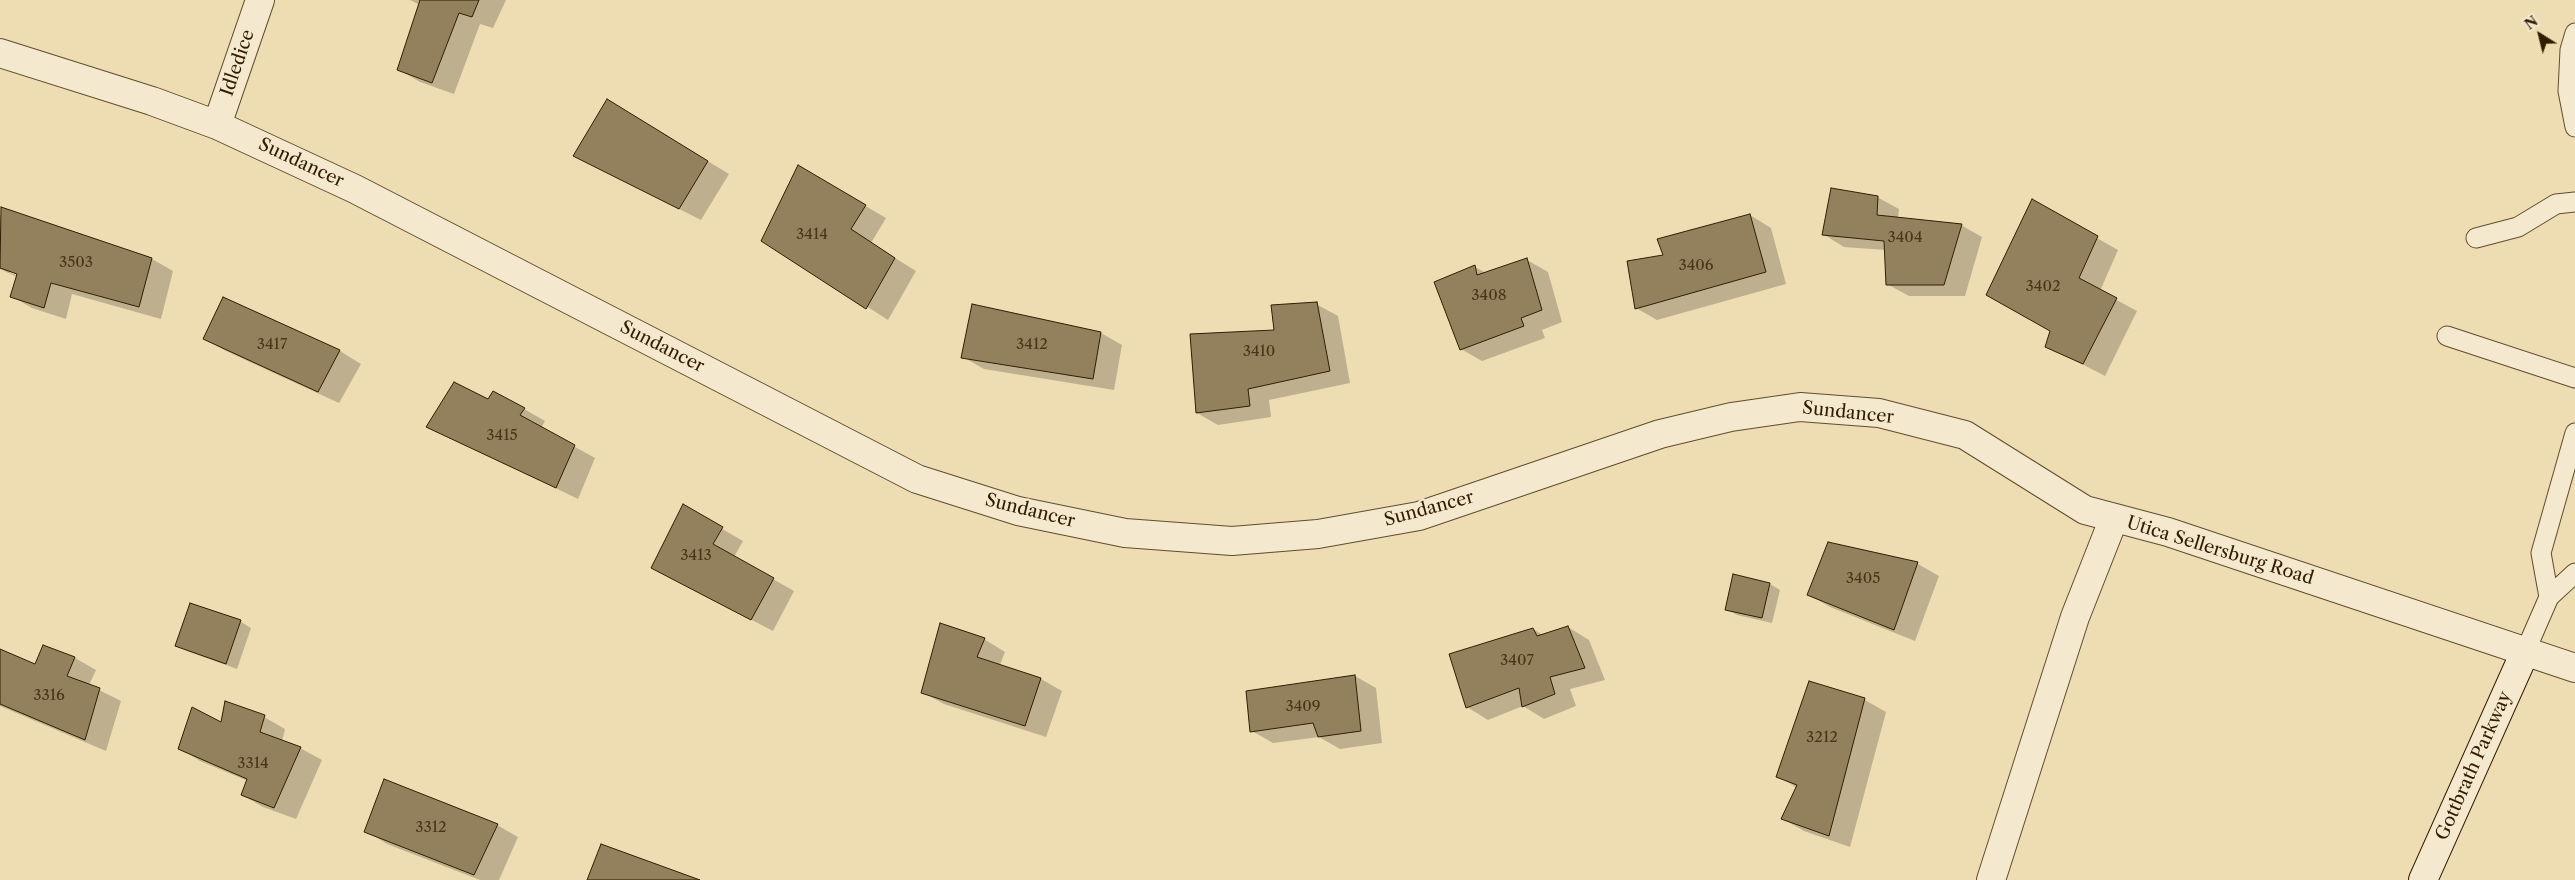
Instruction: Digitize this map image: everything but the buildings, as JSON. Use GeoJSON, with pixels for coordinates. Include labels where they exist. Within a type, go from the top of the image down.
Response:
{"type":"FeatureCollection","features":[{"type":"Feature","properties":{"kind":"street","name":"Idledice"},"geometry":{"type":"LineString","coordinates":[[217,125],[260,0]]}},
{"type":"Feature","properties":{"kind":"street","name":"Sundancer"},"geometry":{"type":"LineString","coordinates":[[0,52],[142,98],[217,125],[356,188],[918,479],[1018,511],[1135,534],[1232,540],[1318,534],[1419,516],[1660,434],[1731,417],[1800,407],[1879,413],[1965,435],[2085,510],[2114,518]]}},
{"type":"Feature","properties":{"kind":"street","name":"Utica Sellersburg Road"},"geometry":{"type":"LineString","coordinates":[[1991,880],[2075,617],[2114,518],[2168,532],[2389,604],[2575,668]]}},
{"type":"Feature","properties":{"kind":"street","name":"Gottbrath Parkway"},"geometry":{"type":"LineString","coordinates":[[2423,880],[2525,652]]}},
{"type":"Feature","properties":{"kind":"lane"},"geometry":{"type":"LineString","coordinates":[[2575,33],[2570,50],[2568,91],[2575,127]]}},
{"type":"Feature","properties":{"kind":"lane"},"geometry":{"type":"LineString","coordinates":[[2476,238],[2518,227],[2556,204],[2575,202]]}},
{"type":"Feature","properties":{"kind":"lane"},"geometry":{"type":"LineString","coordinates":[[2447,336],[2575,378]]}},
{"type":"Feature","properties":{"kind":"lane"},"geometry":{"type":"LineString","coordinates":[[2549,597],[2541,553],[2575,433]]}},
{"type":"Feature","properties":{"kind":"lane"},"geometry":{"type":"LineString","coordinates":[[2525,652],[2549,597],[2575,574]]}}]}
